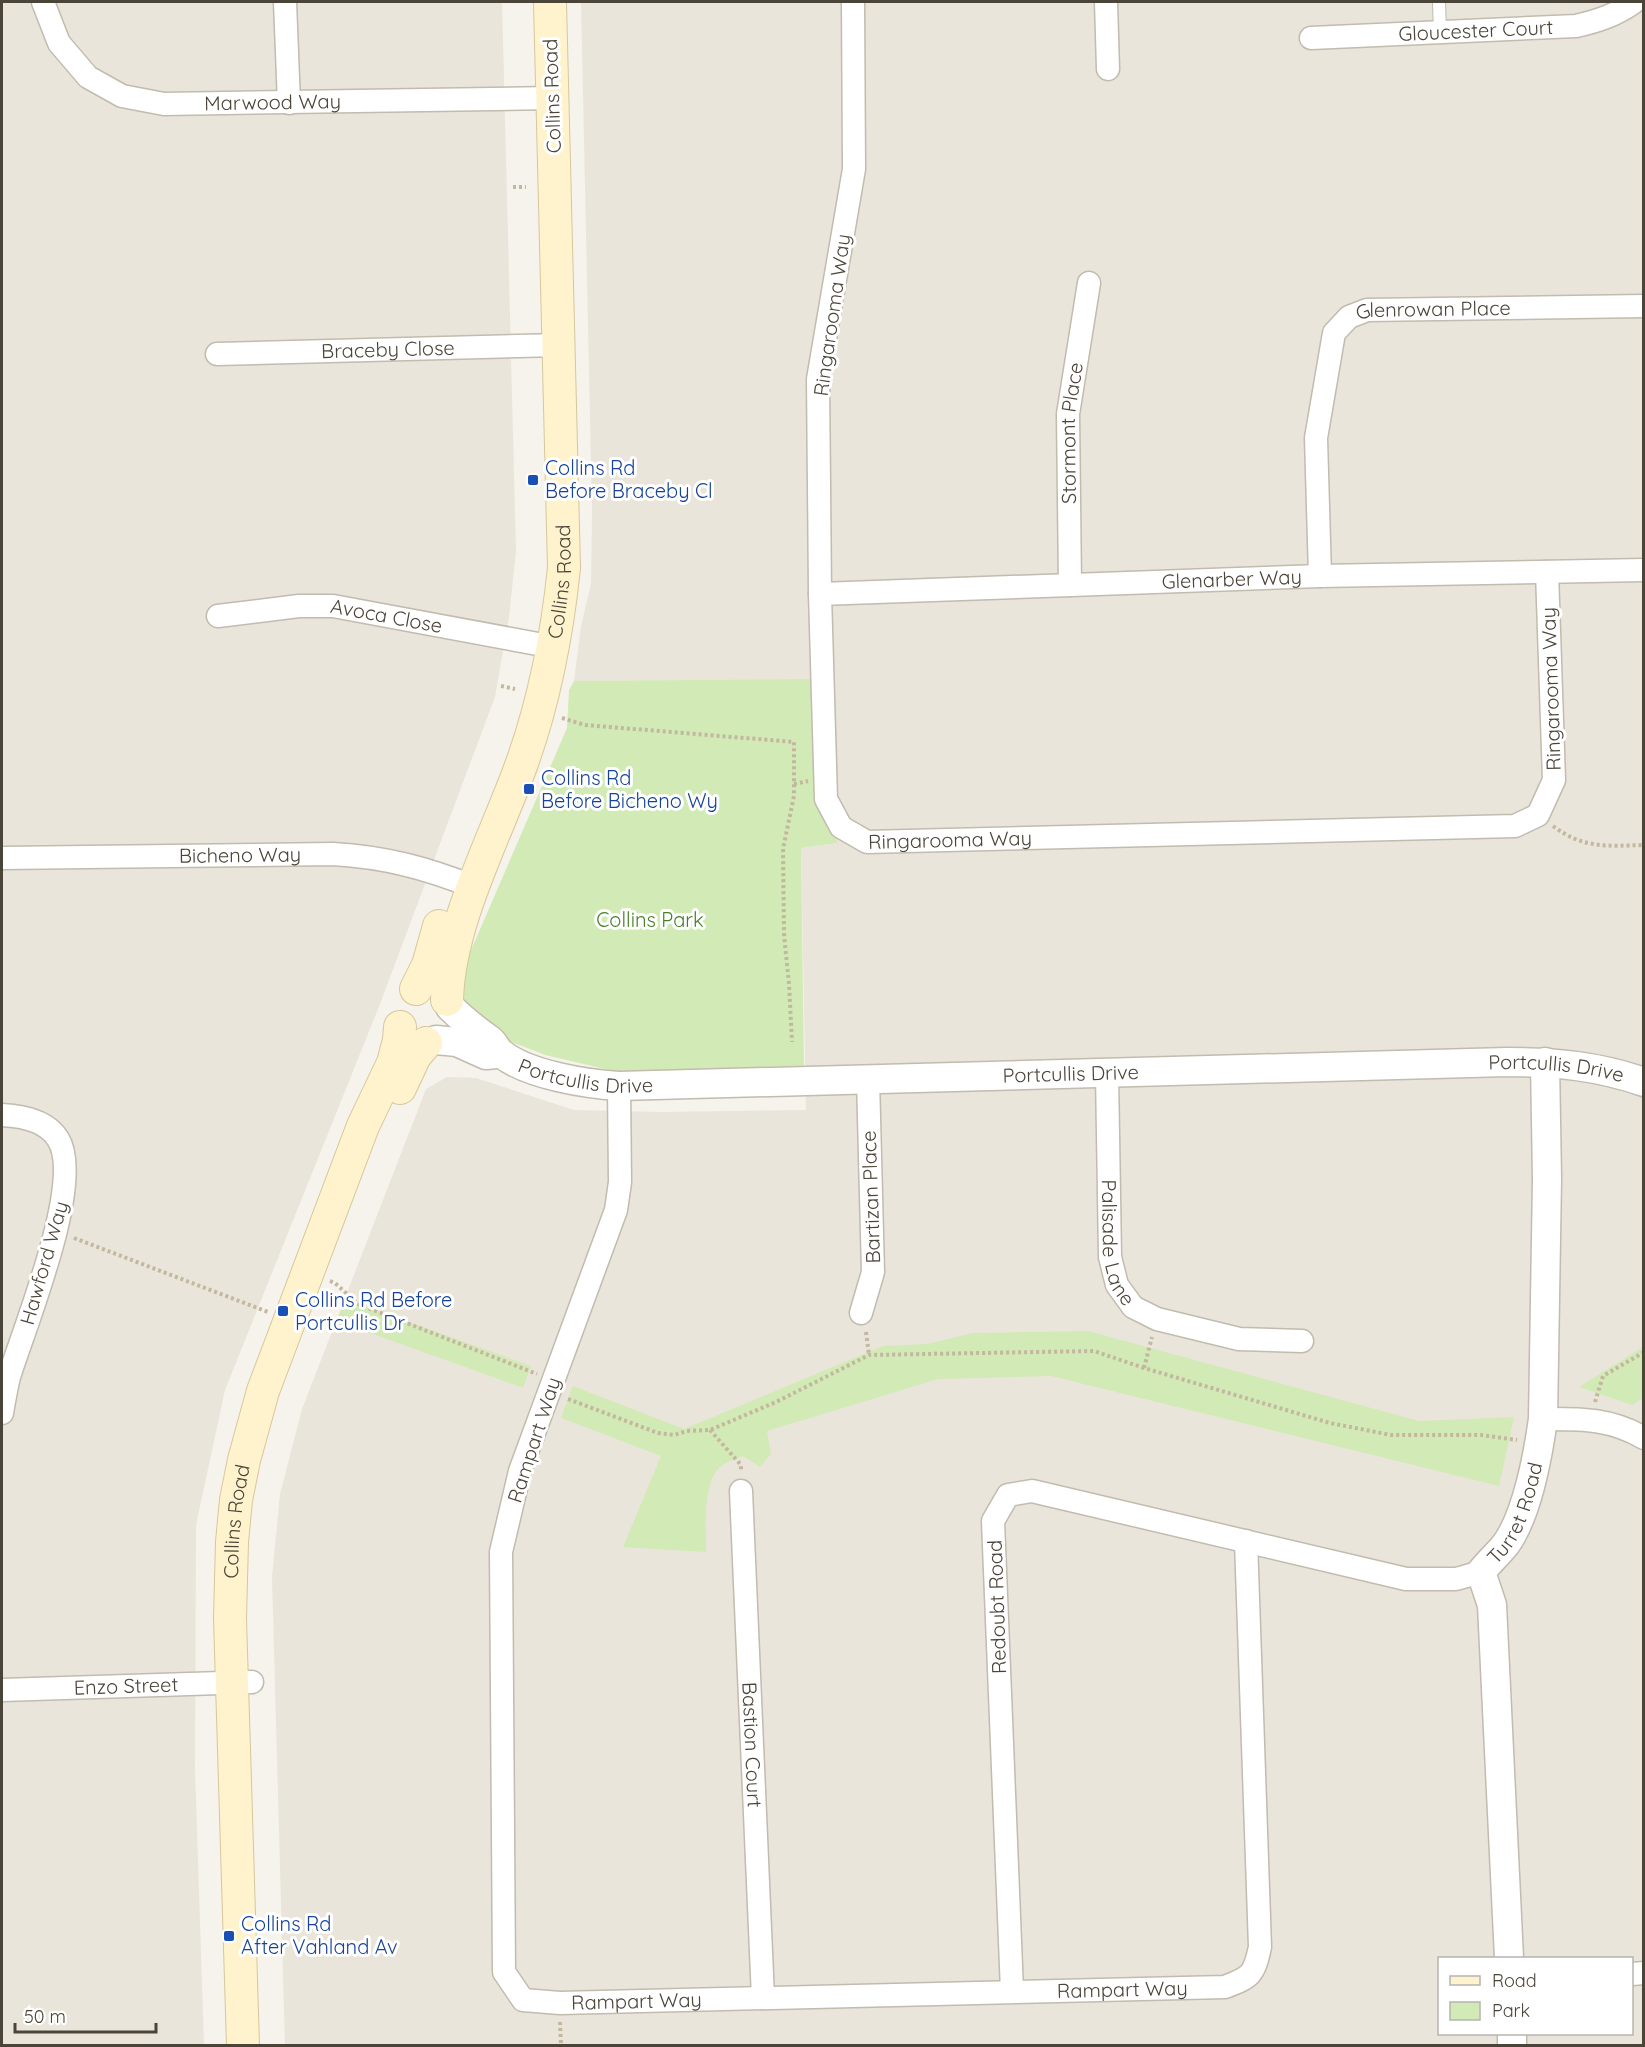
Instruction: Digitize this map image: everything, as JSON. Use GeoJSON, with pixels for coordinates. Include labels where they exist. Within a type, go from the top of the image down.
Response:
{"type":"FeatureCollection","features":[{"type":"Feature","properties":{"kind":"main road","name":"Collins Road"},"geometry":{"type":"LineString","coordinates":[[530,2],[543,99]]}},
{"type":"Feature","properties":{"kind":"main road","name":"Collins Road"},"geometry":{"type":"LineString","coordinates":[[263,2046],[242,1682],[230,1578],[237,1500],[252,1427],[263,1391],[363,1126],[393,1063],[399,1040],[443,1035],[448,1028],[451,1018],[448,1004],[453,945],[465,884],[529,674],[544,645],[541,606],[550,346],[543,99],[550,2]]}},
{"type":"Feature","properties":{"kind":"main road","name":"Collins Road"},"geometry":{"type":"LineString","coordinates":[[420,1036],[397,1014],[399,1006],[406,995],[416,989],[428,965],[435,936],[465,884]]}},
{"type":"Feature","properties":{"kind":"main road"},"geometry":{"type":"LineString","coordinates":[[416,989],[427,988],[438,992],[448,1004]]}},
{"type":"Feature","properties":{"kind":"main road","name":"Collins Road"},"geometry":{"type":"LineString","coordinates":[[242,1682],[243,2046]]}},
{"type":"Feature","properties":{"kind":"street","name":"Marwood Way"},"geometry":{"type":"LineString","coordinates":[[43,2],[59,43],[73,60],[88,77],[122,96],[164,104],[543,99]]}},
{"type":"Feature","properties":{"kind":"street"},"geometry":{"type":"LineString","coordinates":[[285,2],[289,102]]}},
{"type":"Feature","properties":{"kind":"street","name":"Ringarooma Way"},"geometry":{"type":"LineString","coordinates":[[853,2],[854,169],[818,379],[820,594],[826,799],[841,827],[867,842],[1515,826],[1538,815],[1554,780],[1547,572]]}},
{"type":"Feature","properties":{"kind":"street"},"geometry":{"type":"LineString","coordinates":[[1106,2],[1108,69]]}},
{"type":"Feature","properties":{"kind":"street","name":"Gloucester Court"},"geometry":{"type":"LineString","coordinates":[[1311,38],[1576,26],[1596,22],[1611,8],[1634,2]]}},
{"type":"Feature","properties":{"kind":"street","name":"Stormont Place"},"geometry":{"type":"LineString","coordinates":[[1070,585],[1068,414],[1089,283]]}},
{"type":"Feature","properties":{"kind":"street","name":"Glenrowan Place"},"geometry":{"type":"LineString","coordinates":[[1320,576],[1317,438],[1334,333],[1349,317],[1367,310],[1644,306]]}},
{"type":"Feature","properties":{"kind":"street","name":"Braceby Close"},"geometry":{"type":"LineString","coordinates":[[217,354],[550,346]]}},
{"type":"Feature","properties":{"kind":"street","name":"Glenarber Way"},"geometry":{"type":"LineString","coordinates":[[820,594],[1320,576],[1644,570]]}},
{"type":"Feature","properties":{"kind":"street","name":"Avoca Close"},"geometry":{"type":"LineString","coordinates":[[218,616],[299,606],[333,606],[544,645]]}},
{"type":"Feature","properties":{"kind":"street","name":"Bicheno Way"},"geometry":{"type":"LineString","coordinates":[[2,858],[333,854],[367,856],[404,863],[465,884]]}},
{"type":"Feature","properties":{"kind":"street","name":"Portcullis Drive"},"geometry":{"type":"LineString","coordinates":[[448,1004],[466,1023],[492,1042],[501,1054],[525,1066],[565,1079],[589,1084],[619,1086],[1545,1062],[1590,1066],[1644,1082]]}},
{"type":"Feature","properties":{"kind":"street","name":"Portcullis Drive"},"geometry":{"type":"LineString","coordinates":[[420,1036],[457,1042],[486,1055],[501,1054]]}},
{"type":"Feature","properties":{"kind":"street","name":"Turret Road"},"geometry":{"type":"LineString","coordinates":[[1509,1957],[1492,1605],[1481,1572],[1507,1542],[1522,1511],[1542,1431],[1547,1179],[1545,1062]]}},
{"type":"Feature","properties":{"kind":"street","name":"Palisade Lane"},"geometry":{"type":"LineString","coordinates":[[1107,1073],[1110,1257],[1117,1285],[1133,1307],[1157,1319],[1239,1339],[1302,1341]]}},
{"type":"Feature","properties":{"kind":"street","name":"Bartizan Place"},"geometry":{"type":"LineString","coordinates":[[861,1313],[873,1272],[867,1079]]}},
{"type":"Feature","properties":{"kind":"street","name":"Rampart Way"},"geometry":{"type":"LineString","coordinates":[[619,1086],[620,1182],[616,1210],[520,1471],[501,1552],[504,1972],[523,2000],[560,2003],[1225,1987],[1245,1979],[1256,1966],[1260,1947],[1246,1541]]}},
{"type":"Feature","properties":{"kind":"street","name":"Hawford Way"},"geometry":{"type":"LineString","coordinates":[[2,1115],[26,1117],[44,1126],[58,1138],[65,1157],[65,1187],[56,1231],[5,1378],[2,1413]]}},
{"type":"Feature","properties":{"kind":"street"},"geometry":{"type":"LineString","coordinates":[[1542,1431],[1590,1420],[1626,1427],[1644,1438]]}},
{"type":"Feature","properties":{"kind":"street","name":"Bastion Court"},"geometry":{"type":"LineString","coordinates":[[741,1491],[763,1998]]}},
{"type":"Feature","properties":{"kind":"street","name":"Redoubt Road"},"geometry":{"type":"LineString","coordinates":[[1012,1992],[993,1521],[1008,1495],[1032,1491],[1406,1579],[1456,1579],[1481,1572]]}},
{"type":"Feature","properties":{"kind":"street","name":"Enzo Street"},"geometry":{"type":"LineString","coordinates":[[2,1690],[242,1682]]}},
{"type":"Feature","properties":{"kind":"lane"},"geometry":{"type":"LineString","coordinates":[[1439,2],[1440,32]]}},
{"type":"Feature","properties":{"kind":"path"},"geometry":{"type":"LineString","coordinates":[[513,187],[526,187]]}},
{"type":"Feature","properties":{"kind":"path"},"geometry":{"type":"LineString","coordinates":[[501,686],[515,689]]}},
{"type":"Feature","properties":{"kind":"path"},"geometry":{"type":"LineString","coordinates":[[562,718],[585,725],[794,742],[794,796],[783,849],[784,935],[792,1042]]}},
{"type":"Feature","properties":{"kind":"path"},"geometry":{"type":"LineString","coordinates":[[1538,815],[1567,837],[1600,847],[1644,845]]}},
{"type":"Feature","properties":{"kind":"path"},"geometry":{"type":"LineString","coordinates":[[56,1231],[268,1312]]}},
{"type":"Feature","properties":{"kind":"path"},"geometry":{"type":"LineString","coordinates":[[335,1283],[358,1304],[541,1376]]}},
{"type":"Feature","properties":{"kind":"path"},"geometry":{"type":"LineString","coordinates":[[1144,1368],[1157,1319]]}},
{"type":"Feature","properties":{"kind":"path"},"geometry":{"type":"LineString","coordinates":[[560,1396],[658,1433],[674,1435],[687,1431],[710,1430],[776,1402],[870,1355],[1094,1351],[1330,1423],[1391,1435],[1481,1435],[1542,1431]]}},
{"type":"Feature","properties":{"kind":"path"},"geometry":{"type":"LineString","coordinates":[[1590,1420],[1603,1376],[1644,1352]]}},
{"type":"Feature","properties":{"kind":"path"},"geometry":{"type":"LineString","coordinates":[[710,1430],[741,1465],[741,1491]]}},
{"type":"Feature","properties":{"kind":"shaded area"},"geometry":{"type":"Polygon","coordinates":[[[2,2],[502,2],[516,551],[509,617],[495,697],[380,1004],[225,1390],[196,1525],[195,1768],[204,2045],[2,2046],[2,2]]]}},
{"type":"Feature","properties":{"kind":"shaded area"},"geometry":{"type":"Polygon","coordinates":[[[581,2],[1643,2],[1643,2045],[285,2046],[272,1577],[280,1494],[302,1409],[426,1089],[447,1077],[476,1078],[574,1110],[662,1112],[806,1110],[801,848],[837,843],[818,801],[818,680],[574,681],[581,626],[591,584],[592,510],[581,2]]]}},
{"type":"Feature","properties":{"kind":"green space","name":"Collins Park"},"geometry":{"type":"Polygon","coordinates":[[[818,679],[818,801],[838,843],[801,848],[804,1067],[622,1073],[545,1055],[507,1040],[467,1011],[458,993],[459,978],[567,728],[569,690],[574,681],[818,679]]]}},
{"type":"Feature","properties":{"kind":"green space"},"geometry":{"type":"Polygon","coordinates":[[[345,1299],[531,1366],[523,1388],[337,1321],[345,1299]]]}},
{"type":"Feature","properties":{"kind":"green space"},"geometry":{"type":"Polygon","coordinates":[[[1088,1331],[1419,1421],[1514,1417],[1499,1486],[1051,1376],[938,1379],[767,1431],[771,1454],[760,1467],[743,1456],[723,1464],[715,1473],[706,1506],[706,1552],[623,1547],[661,1456],[561,1418],[573,1386],[684,1429],[883,1346],[927,1344],[973,1333],[1088,1331]]]}},
{"type":"Feature","properties":{"kind":"green space"},"geometry":{"type":"Polygon","coordinates":[[[1643,1347],[1643,1398],[1632,1405],[1579,1387],[1643,1347]]]}},
{"type":"Feature","properties":{"kind":"place","name":"Collins Rd Before Braceby Cl"},"geometry":{"type":"Point","coordinates":[533,480]}},
{"type":"Feature","properties":{"kind":"place","name":"Collins Rd Before Bicheno Wy"},"geometry":{"type":"Point","coordinates":[529,789]}},
{"type":"Feature","properties":{"kind":"place","name":"Collins Rd Before Portcullis Dr"},"geometry":{"type":"Point","coordinates":[283,1311]}},
{"type":"Feature","properties":{"kind":"place","name":"Collins Rd After Vahland Av"},"geometry":{"type":"Point","coordinates":[229,1936]}}]}
